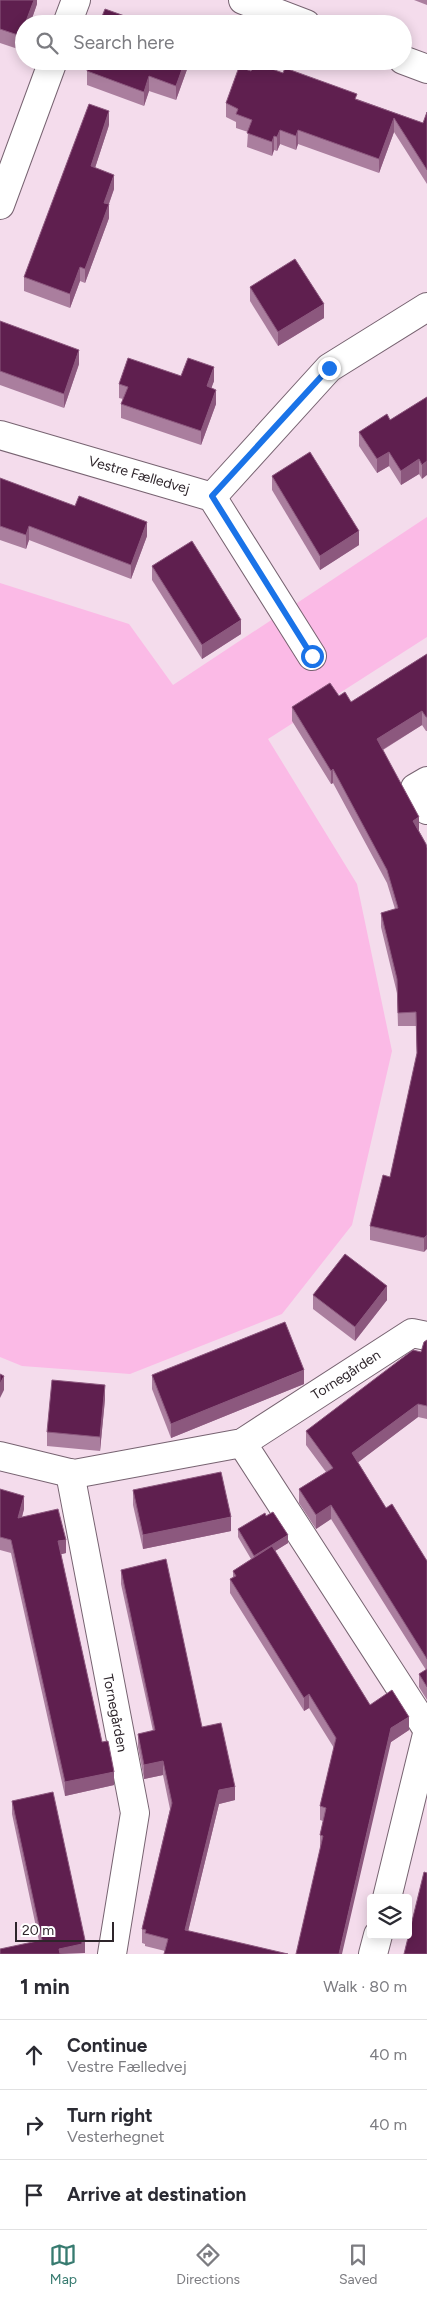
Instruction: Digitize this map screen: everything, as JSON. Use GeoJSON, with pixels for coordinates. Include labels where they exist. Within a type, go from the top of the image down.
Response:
{"type":"FeatureCollection","features":[{"type":"Feature","properties":{"kind":"street"},"geometry":{"type":"LineString","coordinates":[[70,15],[76,0]]}},
{"type":"Feature","properties":{"kind":"street"},"geometry":{"type":"LineString","coordinates":[[243,0],[282,15]]}},
{"type":"Feature","properties":{"kind":"street"},"geometry":{"type":"LineString","coordinates":[[412,63],[427,69]]}},
{"type":"Feature","properties":{"kind":"street"},"geometry":{"type":"LineString","coordinates":[[0,205],[50,70]]}},
{"type":"Feature","properties":{"kind":"street"},"geometry":{"type":"LineString","coordinates":[[312,656],[212,496],[329,368],[427,307]]}},
{"type":"Feature","properties":{"kind":"street","name":"Vestre Fælledvej"},"geometry":{"type":"LineString","coordinates":[[0,435],[212,496]]}},
{"type":"Feature","properties":{"kind":"street"},"geometry":{"type":"LineString","coordinates":[[427,781],[415,788],[427,810]]}},
{"type":"Feature","properties":{"kind":"street","name":"Tornegården"},"geometry":{"type":"LineString","coordinates":[[0,1456],[70,1473],[242,1443],[412,1333],[427,1336]]}},
{"type":"Feature","properties":{"kind":"street"},"geometry":{"type":"LineString","coordinates":[[242,1443],[427,1729]]}},
{"type":"Feature","properties":{"kind":"street","name":"Tornegården"},"geometry":{"type":"LineString","coordinates":[[70,1473],[134,1813],[112,1954]]}},
{"type":"Feature","properties":{"kind":"street"},"geometry":{"type":"LineString","coordinates":[[388,1894],[427,1734]]}},
{"type":"Feature","properties":{"kind":"street"},"geometry":{"type":"LineString","coordinates":[[373,1954],[377,1939]]}},
{"type":"Feature","properties":{"kind":"shaded area"},"geometry":{"type":"Polygon","coordinates":[[[427,517],[427,637],[268,739],[357,884],[392,1051],[352,1225],[282,1314],[130,1374],[22,1366],[0,1357],[0,583],[129,624],[173,685],[427,517]]]}},
{"type":"Feature","properties":{"kind":"building"},"geometry":{"type":"Polygon","coordinates":[[[0,0],[34,0],[28,15],[15,15],[15,34],[0,29],[0,0]]]}},
{"type":"Feature","properties":{"kind":"building"},"geometry":{"type":"Polygon","coordinates":[[[105,9],[122,15],[103,15],[105,9]]]}},
{"type":"Feature","properties":{"kind":"building"},"geometry":{"type":"Polygon","coordinates":[[[182,70],[176,86],[149,76],[144,92],[87,71],[182,70]]]}},
{"type":"Feature","properties":{"kind":"building"},"geometry":{"type":"Polygon","coordinates":[[[238,70],[275,70],[283,73],[284,70],[291,70],[357,94],[355,99],[423,123],[427,112],[427,170],[394,118],[379,159],[298,130],[296,136],[280,130],[277,137],[274,136],[272,142],[247,133],[252,120],[236,114],[238,109],[226,103],[238,70]]]}},
{"type":"Feature","properties":{"kind":"building"},"geometry":{"type":"Polygon","coordinates":[[[89,104],[109,111],[91,166],[114,175],[104,203],[109,204],[85,269],[80,267],[70,294],[24,277],[89,104]]]}},
{"type":"Feature","properties":{"kind":"building"},"geometry":{"type":"Polygon","coordinates":[[[295,259],[324,304],[278,332],[250,287],[295,259]]]}},
{"type":"Feature","properties":{"kind":"building"},"geometry":{"type":"Polygon","coordinates":[[[0,321],[79,350],[64,394],[0,371],[0,321]]]}},
{"type":"Feature","properties":{"kind":"building"},"geometry":{"type":"Polygon","coordinates":[[[128,358],[181,376],[188,358],[214,367],[207,386],[216,390],[201,431],[121,404],[128,387],[119,384],[128,358]]]}},
{"type":"Feature","properties":{"kind":"building"},"geometry":{"type":"Polygon","coordinates":[[[427,397],[427,461],[422,465],[419,459],[401,471],[389,452],[377,459],[359,432],[387,414],[390,420],[427,397]]]}},
{"type":"Feature","properties":{"kind":"building"},"geometry":{"type":"Polygon","coordinates":[[[310,452],[359,531],[320,556],[272,476],[310,452]]]}},
{"type":"Feature","properties":{"kind":"building"},"geometry":{"type":"Polygon","coordinates":[[[0,478],[75,506],[79,496],[147,522],[131,565],[29,526],[26,535],[0,526],[0,478]]]}},
{"type":"Feature","properties":{"kind":"building"},"geometry":{"type":"Polygon","coordinates":[[[192,541],[241,620],[202,645],[152,566],[192,541]]]}},
{"type":"Feature","properties":{"kind":"building"},"geometry":{"type":"Polygon","coordinates":[[[427,654],[427,717],[422,711],[377,739],[419,817],[413,821],[427,848],[427,1235],[424,1238],[370,1226],[383,1175],[390,1177],[417,1053],[416,1012],[398,1013],[397,979],[381,913],[398,908],[387,870],[333,769],[331,771],[292,707],[330,683],[339,696],[345,692],[351,702],[427,654]]]}},
{"type":"Feature","properties":{"kind":"building"},"geometry":{"type":"Polygon","coordinates":[[[345,1254],[387,1286],[355,1327],[313,1295],[345,1254]]]}},
{"type":"Feature","properties":{"kind":"building"},"geometry":{"type":"Polygon","coordinates":[[[285,1322],[304,1370],[171,1424],[152,1375],[285,1322]]]}},
{"type":"Feature","properties":{"kind":"building"},"geometry":{"type":"Polygon","coordinates":[[[427,1340],[427,1406],[418,1404],[352,1453],[386,1508],[392,1504],[427,1561],[427,1659],[331,1505],[316,1515],[299,1489],[333,1468],[306,1431],[413,1350],[421,1352],[424,1342],[427,1340]]]}},
{"type":"Feature","properties":{"kind":"building"},"geometry":{"type":"Polygon","coordinates":[[[0,1374],[4,1376],[0,1384],[0,1374]]]}},
{"type":"Feature","properties":{"kind":"building"},"geometry":{"type":"Polygon","coordinates":[[[52,1380],[105,1385],[100,1437],[47,1432],[52,1380]]]}},
{"type":"Feature","properties":{"kind":"building"},"geometry":{"type":"Polygon","coordinates":[[[221,1472],[231,1517],[143,1535],[133,1490],[221,1472]]]}},
{"type":"Feature","properties":{"kind":"building"},"geometry":{"type":"Polygon","coordinates":[[[0,1489],[24,1496],[18,1518],[58,1509],[66,1540],[58,1541],[102,1742],[108,1741],[114,1772],[65,1782],[11,1540],[0,1537],[0,1489]]]}},
{"type":"Feature","properties":{"kind":"building"},"geometry":{"type":"Polygon","coordinates":[[[273,1512],[288,1535],[254,1556],[238,1529],[265,1513],[266,1516],[273,1512]]]}},
{"type":"Feature","properties":{"kind":"building"},"geometry":{"type":"Polygon","coordinates":[[[272,1546],[370,1705],[392,1690],[409,1717],[391,1728],[339,1954],[296,1954],[323,1836],[320,1835],[326,1808],[320,1806],[336,1738],[309,1694],[304,1698],[230,1579],[236,1576],[233,1571],[272,1546]]]}},
{"type":"Feature","properties":{"kind":"building"},"geometry":{"type":"Polygon","coordinates":[[[166,1559],[202,1727],[221,1723],[235,1787],[219,1790],[185,1930],[288,1954],[164,1954],[168,1939],[145,1933],[146,1930],[142,1929],[172,1803],[163,1761],[144,1765],[138,1734],[155,1730],[121,1570],[166,1559]]]}},
{"type":"Feature","properties":{"kind":"building"},"geometry":{"type":"Polygon","coordinates":[[[427,1669],[427,1687],[419,1674],[427,1669]]]}},
{"type":"Feature","properties":{"kind":"building"},"geometry":{"type":"Polygon","coordinates":[[[53,1792],[85,1940],[82,1941],[82,1944],[59,1949],[60,1954],[0,1954],[0,1949],[42,1940],[12,1801],[53,1792]]]}},
{"type":"Feature","properties":{"kind":"building"},"geometry":{"type":"Polygon","coordinates":[[[424,1872],[427,1873],[427,1954],[404,1954],[408,1939],[412,1939],[412,1921],[424,1872]]]}},
{"type":"Feature","properties":{"kind":"route"},"geometry":{"type":"LineString","coordinates":[[312,656],[212,496],[329,368]]}}]}
